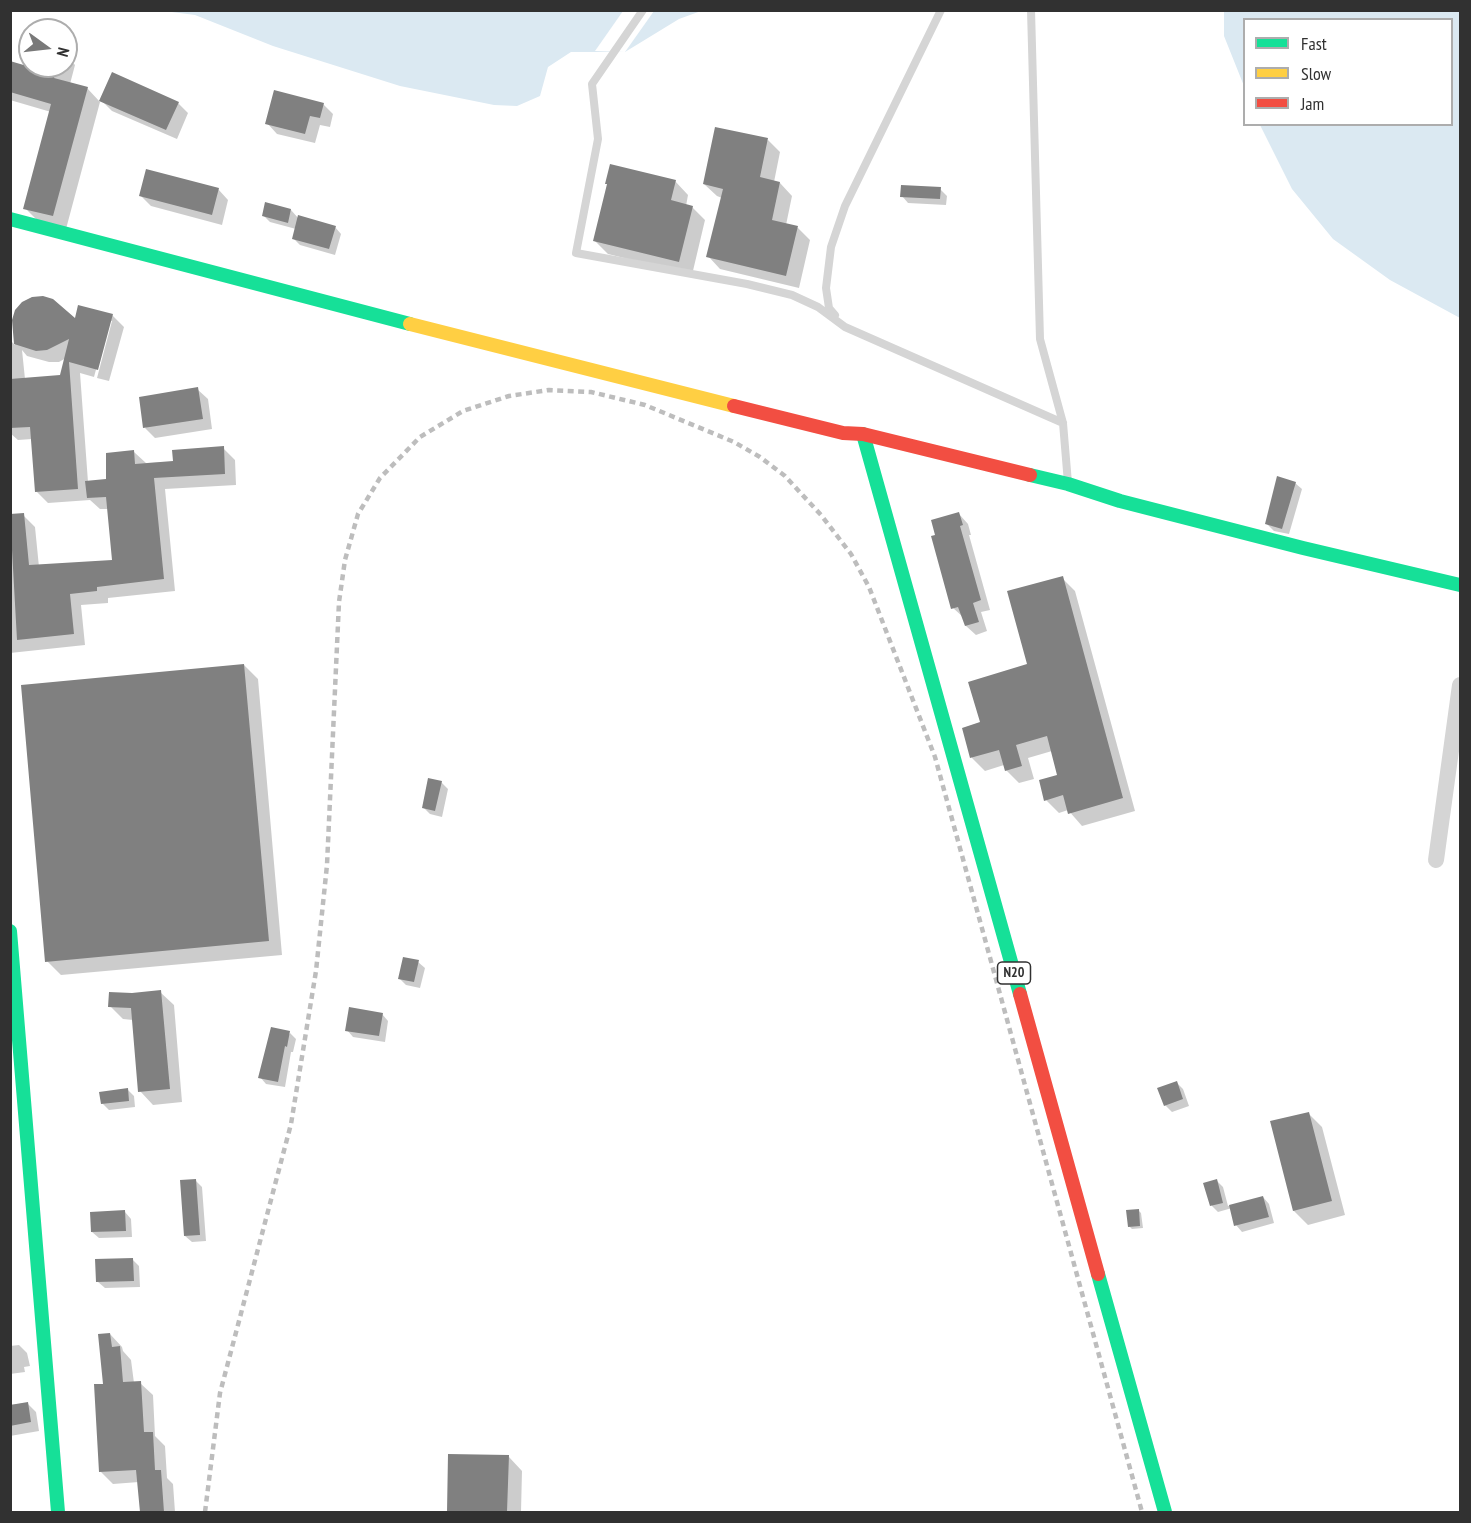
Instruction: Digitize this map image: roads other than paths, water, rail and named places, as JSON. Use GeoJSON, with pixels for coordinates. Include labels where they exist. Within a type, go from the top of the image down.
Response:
{"type":"FeatureCollection","features":[{"type":"Feature","properties":{"kind":"street"},"geometry":{"type":"LineString","coordinates":[[10,219],[465,339],[843,433],[863,434],[1068,484],[1120,501],[1269,540],[1461,585]]}},
{"type":"Feature","properties":{"kind":"street","name":"N20"},"geometry":{"type":"LineString","coordinates":[[863,434],[1165,1512]]}},
{"type":"Feature","properties":{"kind":"street"},"geometry":{"type":"LineString","coordinates":[[1436,860],[1461,686]]}},
{"type":"Feature","properties":{"kind":"street"},"geometry":{"type":"LineString","coordinates":[[10,931],[58,1512]]}},
{"type":"Feature","properties":{"kind":"lane"},"geometry":{"type":"LineString","coordinates":[[643,10],[592,84],[598,139],[576,253],[792,295],[818,307],[845,327],[1063,423]]}},
{"type":"Feature","properties":{"kind":"lane"},"geometry":{"type":"LineString","coordinates":[[845,327],[829,308],[826,288],[831,247],[845,206],[941,10]]}},
{"type":"Feature","properties":{"kind":"lane"},"geometry":{"type":"LineString","coordinates":[[1031,10],[1041,339],[1063,423],[1068,484]]}},
{"type":"Feature","properties":{"kind":"railway"},"geometry":{"type":"LineString","coordinates":[[205,1512],[220,1393],[291,1124],[316,971],[327,865],[339,602],[345,560],[358,514],[380,478],[420,437],[463,411],[509,396],[549,390],[591,392],[645,405],[734,442],[760,457],[785,476],[821,515],[851,554],[869,587],[935,757],[1142,1512]]}}]}
